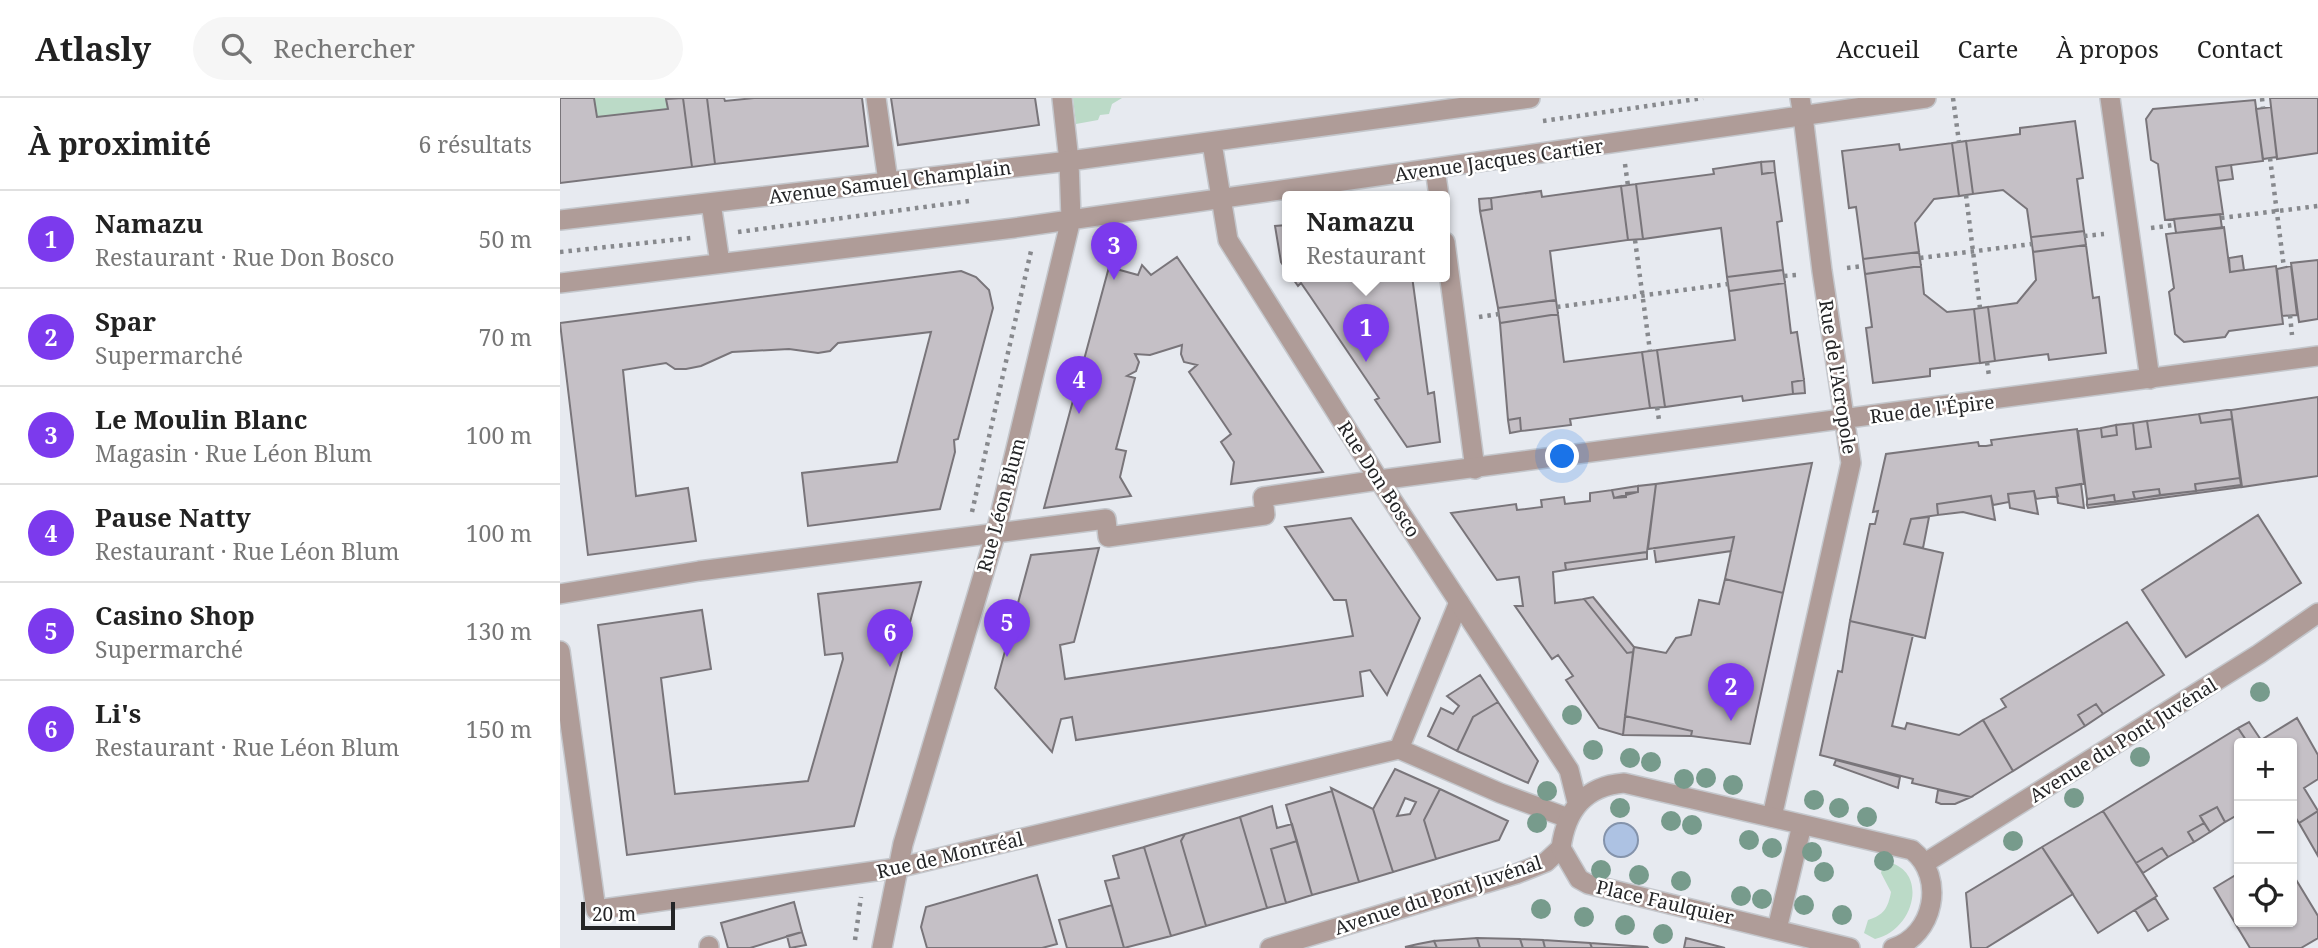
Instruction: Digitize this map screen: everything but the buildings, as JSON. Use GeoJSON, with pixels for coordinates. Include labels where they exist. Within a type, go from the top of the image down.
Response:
{"type":"FeatureCollection","features":[{"type":"Feature","properties":{"kind":"street"},"geometry":{"type":"LineString","coordinates":[[876,98],[888,181]]}},
{"type":"Feature","properties":{"kind":"street","name":"Rue Léon Blum"},"geometry":{"type":"LineString","coordinates":[[883,948],[897,868],[996,532],[1071,219],[1069,162],[1062,98]]}},
{"type":"Feature","properties":{"kind":"street"},"geometry":{"type":"LineString","coordinates":[[1069,162],[1530,98]]}},
{"type":"Feature","properties":{"kind":"street","name":"Avenue Jacques Cartier"},"geometry":{"type":"LineString","coordinates":[[1071,219],[1435,169],[1801,107],[1926,98]]}},
{"type":"Feature","properties":{"kind":"street"},"geometry":{"type":"LineString","coordinates":[[2110,98],[2150,379]]}},
{"type":"Feature","properties":{"kind":"street","name":"Rue de l'Acropole"},"geometry":{"type":"LineString","coordinates":[[1772,817],[1851,463],[1801,107]]}},
{"type":"Feature","properties":{"kind":"street","name":"Rue Don Bosco"},"geometry":{"type":"LineString","coordinates":[[1212,143],[1228,240],[1379,480],[1569,770],[1573,810]]}},
{"type":"Feature","properties":{"kind":"street","name":"Avenue Samuel Champlain"},"geometry":{"type":"LineString","coordinates":[[560,220],[1069,162]]}},
{"type":"Feature","properties":{"kind":"street"},"geometry":{"type":"LineString","coordinates":[[1435,169],[1438,191]]}},
{"type":"Feature","properties":{"kind":"street"},"geometry":{"type":"LineString","coordinates":[[711,203],[720,263]]}},
{"type":"Feature","properties":{"kind":"street"},"geometry":{"type":"LineString","coordinates":[[560,283],[1071,219]]}},
{"type":"Feature","properties":{"kind":"street"},"geometry":{"type":"LineString","coordinates":[[1450,280],[1475,469]]}},
{"type":"Feature","properties":{"kind":"street","name":"Rue de l'Épire"},"geometry":{"type":"LineString","coordinates":[[996,532],[1106,519],[1108,537],[1265,515],[1262,497],[2318,356]]}},
{"type":"Feature","properties":{"kind":"street"},"geometry":{"type":"LineString","coordinates":[[560,594],[699,571],[996,532]]}},
{"type":"Feature","properties":{"kind":"street"},"geometry":{"type":"LineString","coordinates":[[1459,601],[1399,748],[1500,793],[1573,810]]}},
{"type":"Feature","properties":{"kind":"street","name":"Avenue du Pont Juvénal"},"geometry":{"type":"LineString","coordinates":[[1925,863],[2259,654],[2318,613]]}},
{"type":"Feature","properties":{"kind":"street","name":"Rue de Montréal"},"geometry":{"type":"LineString","coordinates":[[560,651],[596,910],[897,868],[1399,748]]}},
{"type":"Feature","properties":{"kind":"street"},"geometry":{"type":"LineString","coordinates":[[1561,848],[1573,810],[1610,784],[1624,783],[1912,850],[1925,863],[1932,901],[1920,940],[1893,948]]}},
{"type":"Feature","properties":{"kind":"street"},"geometry":{"type":"LineString","coordinates":[[1777,929],[1802,825]]}},
{"type":"Feature","properties":{"kind":"street","name":"Avenue du Pont Juvénal"},"geometry":{"type":"LineString","coordinates":[[1270,948],[1516,874],[1546,862],[1561,848]]}},
{"type":"Feature","properties":{"kind":"street","name":"Place Faulquier"},"geometry":{"type":"LineString","coordinates":[[1561,848],[1578,878],[1599,889],[1777,929],[1817,945],[1850,948]]}},
{"type":"Feature","properties":{"kind":"path"},"geometry":{"type":"LineString","coordinates":[[1954,98],[1959,142]]}},
{"type":"Feature","properties":{"kind":"path"},"geometry":{"type":"LineString","coordinates":[[2262,98],[2263,108]]}},
{"type":"Feature","properties":{"kind":"path"},"geometry":{"type":"LineString","coordinates":[[2270,158],[2284,268]]}},
{"type":"Feature","properties":{"kind":"path"},"geometry":{"type":"LineString","coordinates":[[1966,195],[1980,308]]}},
{"type":"Feature","properties":{"kind":"path"},"geometry":{"type":"LineString","coordinates":[[560,252],[716,236],[974,201]]}},
{"type":"Feature","properties":{"kind":"path"},"geometry":{"type":"LineString","coordinates":[[2221,218],[2318,206]]}},
{"type":"Feature","properties":{"kind":"path"},"geometry":{"type":"LineString","coordinates":[[966,536],[1037,223]]}},
{"type":"Feature","properties":{"kind":"path"},"geometry":{"type":"LineString","coordinates":[[1635,240],[1650,351]]}},
{"type":"Feature","properties":{"kind":"path"},"geometry":{"type":"LineString","coordinates":[[1920,258],[2032,244]]}},
{"type":"Feature","properties":{"kind":"path"},"geometry":{"type":"LineString","coordinates":[[1557,307],[1728,284]]}},
{"type":"Feature","properties":{"kind":"path"},"geometry":{"type":"LineString","coordinates":[[854,948],[859,902],[872,873]]}},
{"type":"Feature","properties":{"kind":"green space"},"geometry":{"type":"Polygon","coordinates":[[[594,98],[674,98],[666,99],[668,109],[597,117],[594,98]]]}},
{"type":"Feature","properties":{"kind":"green space"},"geometry":{"type":"Polygon","coordinates":[[[1073,98],[1122,98],[1112,104],[1109,114],[1100,115],[1098,120],[1076,124],[1073,98]]]}},
{"type":"Feature","properties":{"kind":"green space"},"geometry":{"type":"Polygon","coordinates":[[[1887,862],[1900,867],[1908,876],[1912,900],[1900,924],[1875,939],[1864,933],[1868,920],[1882,913],[1888,902],[1891,892],[1881,873],[1883,864],[1887,862]]]}},
{"type":"Feature","properties":{"kind":"water"},"geometry":{"type":"Polygon","coordinates":[[[1621,823],[1633,828],[1638,840],[1633,852],[1621,857],[1609,852],[1604,840],[1609,828],[1621,823]]]}},
{"type":"Feature","properties":{"kind":"place","name":"Le Moulin Blanc"},"geometry":{"type":"Point","coordinates":[1114,280]}},
{"type":"Feature","properties":{"kind":"place","name":"Namazu"},"geometry":{"type":"Point","coordinates":[1366,362]}},
{"type":"Feature","properties":{"kind":"place","name":"Pause Natty"},"geometry":{"type":"Point","coordinates":[1079,414]}},
{"type":"Feature","properties":{"kind":"place","name":"Casino Shop"},"geometry":{"type":"Point","coordinates":[1007,657]}},
{"type":"Feature","properties":{"kind":"place","name":"Li's"},"geometry":{"type":"Point","coordinates":[890,667]}},
{"type":"Feature","properties":{"kind":"place","name":"Spar"},"geometry":{"type":"Point","coordinates":[1731,721]}}]}
